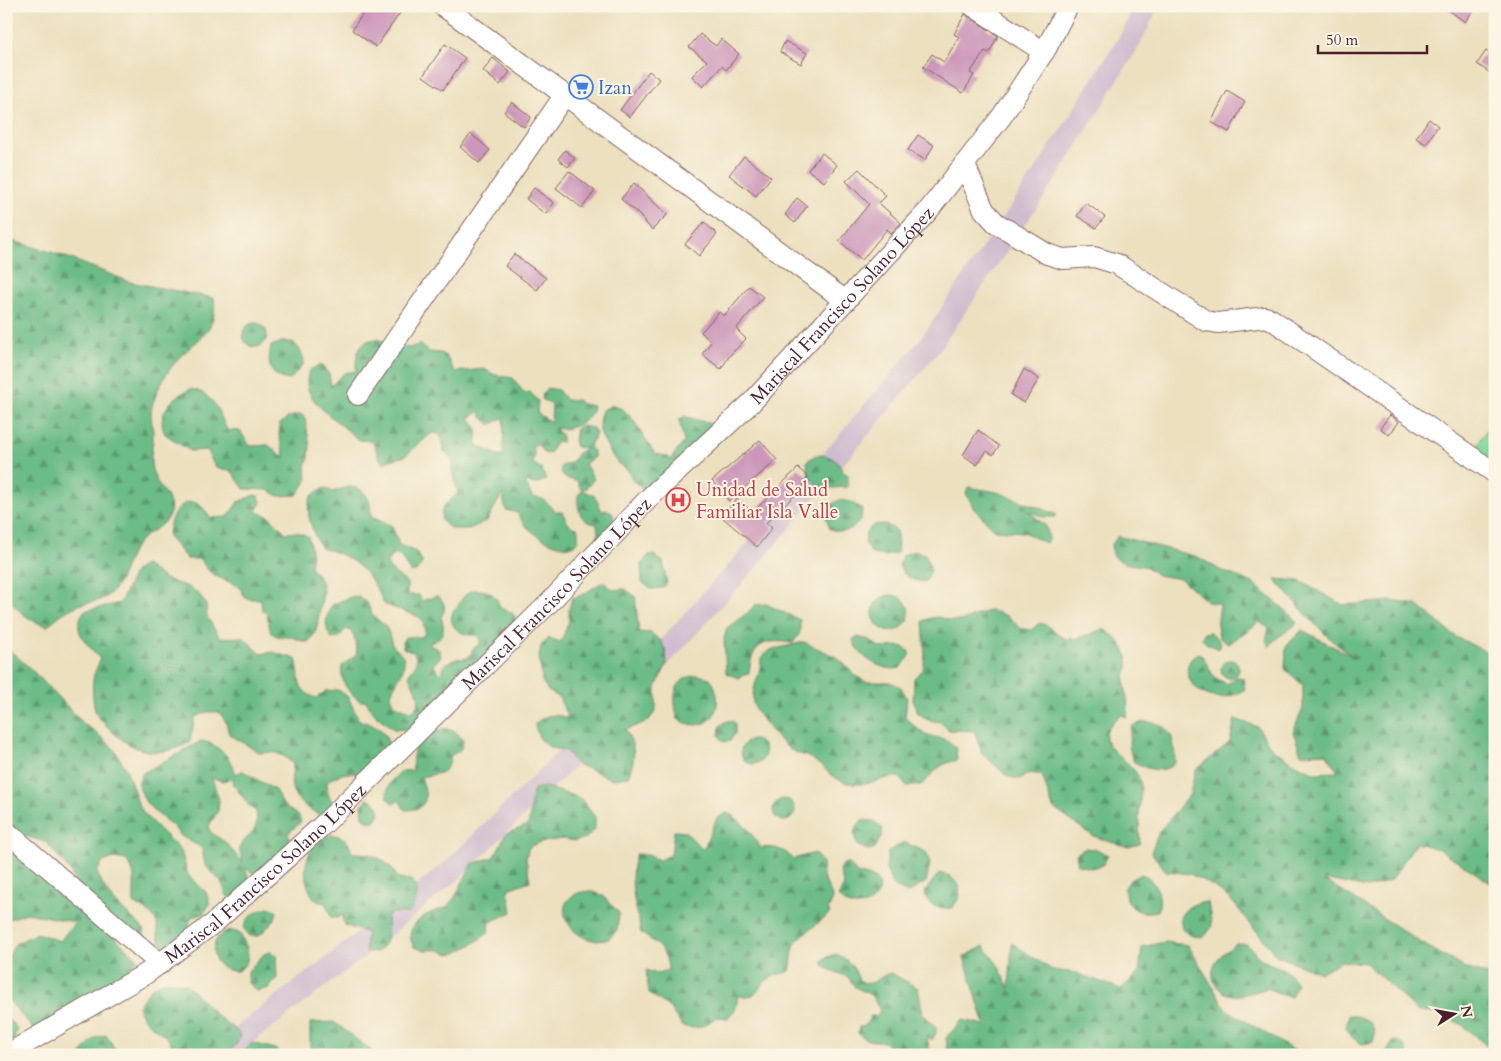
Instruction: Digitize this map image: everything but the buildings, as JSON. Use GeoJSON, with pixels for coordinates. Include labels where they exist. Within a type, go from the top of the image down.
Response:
{"type":"FeatureCollection","features":[{"type":"Feature","properties":{"kind":"street"},"geometry":{"type":"LineString","coordinates":[[444,6],[564,96],[846,301]]}},
{"type":"Feature","properties":{"kind":"street"},"geometry":{"type":"LineString","coordinates":[[973,6],[1044,52]]}},
{"type":"Feature","properties":{"kind":"street","name":"Mariscal Francisco Solano López"},"geometry":{"type":"LineString","coordinates":[[6,1055],[160,964],[214,923],[332,816],[549,603],[650,497],[751,403],[846,301],[965,165],[1002,116],[1044,52],[1068,6]]}},
{"type":"Feature","properties":{"kind":"street"},"geometry":{"type":"LineString","coordinates":[[358,395],[564,96]]}},
{"type":"Feature","properties":{"kind":"street"},"geometry":{"type":"LineString","coordinates":[[965,165],[988,217],[1047,254],[1063,259],[1094,257],[1117,264],[1206,320],[1218,323],[1265,316],[1495,473]]}},
{"type":"Feature","properties":{"kind":"street"},"geometry":{"type":"LineString","coordinates":[[6,831],[160,964]]}},
{"type":"Feature","properties":{"kind":"shaded area"},"geometry":{"type":"Polygon","coordinates":[[[1134,6],[1159,6],[1140,45],[1055,181],[939,351],[758,566],[580,762],[459,879],[367,955],[236,1055],[199,1055],[351,938],[445,862],[564,746],[740,552],[921,338],[1035,170],[1119,37],[1134,6]]]}},
{"type":"Feature","properties":{"kind":"green space"},"geometry":{"type":"Polygon","coordinates":[[[6,239],[61,255],[130,282],[214,298],[214,311],[208,329],[170,369],[161,384],[152,406],[153,439],[151,467],[171,507],[168,517],[161,525],[138,542],[119,581],[110,593],[104,598],[70,609],[48,626],[30,619],[6,597],[6,320],[8,318],[6,313],[6,239]]]}},
{"type":"Feature","properties":{"kind":"green space"},"geometry":{"type":"Polygon","coordinates":[[[255,323],[264,326],[267,335],[264,344],[255,347],[246,344],[243,335],[246,326],[255,323]]]}},
{"type":"Feature","properties":{"kind":"green space"},"geometry":{"type":"Polygon","coordinates":[[[376,339],[409,348],[420,344],[429,352],[441,353],[446,356],[455,372],[484,369],[495,375],[513,378],[524,393],[530,392],[538,401],[537,413],[551,422],[552,405],[542,399],[543,393],[547,388],[558,390],[566,400],[577,400],[582,404],[593,406],[589,416],[579,424],[561,429],[555,428],[562,436],[562,442],[556,442],[550,453],[545,454],[538,445],[532,445],[535,457],[532,462],[542,469],[546,480],[535,484],[525,482],[532,497],[543,499],[556,512],[562,512],[569,525],[578,528],[578,541],[573,546],[566,546],[558,545],[541,537],[526,526],[518,513],[506,510],[502,494],[487,521],[469,529],[451,529],[442,521],[441,516],[445,505],[458,493],[452,472],[452,460],[444,451],[440,434],[432,433],[405,456],[382,463],[372,441],[360,440],[355,437],[321,408],[308,390],[307,381],[310,370],[321,365],[329,374],[331,386],[344,373],[356,371],[356,359],[359,349],[365,342],[376,339]],[[480,411],[469,418],[475,424],[477,430],[476,445],[503,457],[504,417],[490,425],[481,416],[480,411]]]}},
{"type":"Feature","properties":{"kind":"green space"},"geometry":{"type":"Polygon","coordinates":[[[282,342],[293,342],[301,351],[304,363],[290,380],[274,373],[270,365],[271,346],[282,342]]]}},
{"type":"Feature","properties":{"kind":"green space"},"geometry":{"type":"Polygon","coordinates":[[[191,389],[199,391],[210,399],[218,410],[227,430],[240,431],[250,446],[268,445],[285,458],[279,436],[280,424],[289,417],[301,414],[305,419],[310,446],[309,459],[306,464],[307,480],[297,495],[279,496],[268,490],[244,489],[231,470],[221,470],[215,466],[208,450],[190,451],[165,434],[162,420],[164,413],[172,401],[191,389]]]}},
{"type":"Feature","properties":{"kind":"green space"},"geometry":{"type":"Polygon","coordinates":[[[613,405],[624,410],[632,418],[655,454],[667,456],[670,460],[684,442],[679,420],[684,416],[718,426],[647,491],[633,481],[628,470],[618,464],[600,433],[599,421],[602,410],[613,405]]]}},
{"type":"Feature","properties":{"kind":"green space"},"geometry":{"type":"Polygon","coordinates":[[[1495,417],[1495,467],[1473,452],[1495,417]]]}},
{"type":"Feature","properties":{"kind":"green space"},"geometry":{"type":"Polygon","coordinates":[[[581,426],[593,428],[596,434],[589,447],[594,452],[594,457],[585,464],[594,479],[583,491],[594,495],[602,511],[608,510],[613,514],[613,521],[618,525],[599,542],[597,524],[587,521],[579,511],[578,495],[582,491],[577,481],[565,478],[561,473],[561,466],[572,462],[579,452],[587,448],[576,447],[574,441],[576,429],[581,426]]]}},
{"type":"Feature","properties":{"kind":"green space"},"geometry":{"type":"Polygon","coordinates":[[[816,455],[830,457],[836,461],[843,472],[848,475],[848,487],[825,487],[819,486],[814,482],[808,471],[807,461],[816,455]]]}},
{"type":"Feature","properties":{"kind":"green space"},"geometry":{"type":"Polygon","coordinates":[[[348,487],[360,489],[364,492],[369,500],[371,517],[392,526],[399,545],[416,552],[423,562],[416,572],[410,572],[401,557],[396,555],[390,557],[387,563],[389,568],[407,583],[407,595],[419,595],[421,601],[437,596],[443,603],[444,611],[441,617],[442,634],[429,644],[439,650],[441,656],[433,665],[441,674],[445,664],[456,659],[468,658],[475,647],[480,645],[480,639],[476,635],[462,633],[457,630],[452,622],[453,611],[468,592],[480,590],[491,593],[497,599],[500,608],[511,612],[515,616],[514,622],[504,629],[502,641],[406,729],[395,730],[375,715],[366,701],[360,701],[349,690],[342,677],[342,666],[356,655],[357,648],[352,631],[346,629],[338,638],[332,638],[326,626],[328,613],[332,605],[354,596],[367,603],[376,619],[386,627],[393,645],[403,657],[403,670],[392,691],[393,702],[399,707],[411,711],[416,707],[419,699],[409,674],[415,666],[416,659],[414,652],[403,648],[402,642],[405,637],[422,637],[425,632],[423,621],[419,617],[384,604],[373,583],[360,567],[333,551],[321,548],[311,523],[309,505],[311,497],[317,491],[327,488],[332,492],[348,487]]]}},
{"type":"Feature","properties":{"kind":"green space"},"geometry":{"type":"Polygon","coordinates":[[[968,487],[997,492],[1056,514],[1056,517],[1044,517],[1028,511],[1046,526],[1049,538],[1046,543],[1024,532],[995,530],[974,509],[966,493],[968,487]]]}},
{"type":"Feature","properties":{"kind":"green space"},"geometry":{"type":"Polygon","coordinates":[[[254,495],[259,496],[261,502],[256,512],[269,516],[286,533],[297,532],[308,536],[312,554],[310,566],[319,577],[323,596],[317,627],[308,642],[292,637],[274,635],[270,630],[267,614],[262,610],[261,599],[249,599],[244,596],[236,585],[211,573],[200,559],[187,559],[168,537],[172,518],[182,505],[189,502],[196,503],[203,508],[210,518],[228,517],[238,502],[254,495]]]}},
{"type":"Feature","properties":{"kind":"green space"},"geometry":{"type":"Polygon","coordinates":[[[839,500],[851,502],[862,509],[861,520],[854,527],[843,531],[830,529],[826,517],[829,506],[839,500]]]}},
{"type":"Feature","properties":{"kind":"green space"},"geometry":{"type":"Polygon","coordinates":[[[885,524],[896,530],[897,553],[885,556],[872,554],[865,544],[866,532],[874,525],[885,524]]]}},
{"type":"Feature","properties":{"kind":"green space"},"geometry":{"type":"Polygon","coordinates":[[[1118,536],[1198,557],[1220,570],[1253,583],[1290,614],[1297,623],[1276,639],[1269,647],[1266,640],[1269,628],[1259,622],[1229,644],[1219,638],[1217,626],[1220,604],[1208,602],[1181,579],[1157,575],[1147,567],[1124,563],[1114,557],[1111,546],[1118,536]]]}},
{"type":"Feature","properties":{"kind":"green space"},"geometry":{"type":"Polygon","coordinates":[[[914,551],[925,554],[931,570],[926,581],[917,581],[910,578],[899,565],[903,555],[914,551]]]}},
{"type":"Feature","properties":{"kind":"green space"},"geometry":{"type":"Polygon","coordinates":[[[649,555],[654,555],[663,562],[667,583],[663,588],[651,589],[642,582],[641,564],[649,555]]]}},
{"type":"Feature","properties":{"kind":"green space"},"geometry":{"type":"Polygon","coordinates":[[[145,565],[165,579],[188,587],[199,594],[206,605],[207,617],[220,638],[243,637],[261,654],[273,652],[296,659],[301,687],[304,691],[316,698],[326,691],[338,690],[348,697],[359,720],[380,729],[386,737],[389,750],[363,775],[344,774],[336,776],[327,782],[328,794],[334,805],[328,817],[312,810],[297,798],[291,786],[293,764],[284,756],[272,752],[260,753],[229,734],[226,722],[219,712],[207,712],[195,717],[190,742],[168,751],[158,752],[147,751],[128,744],[98,717],[94,704],[93,685],[100,659],[79,631],[80,618],[84,611],[120,603],[135,571],[145,565]]]}},
{"type":"Feature","properties":{"kind":"green space"},"geometry":{"type":"Polygon","coordinates":[[[1275,579],[1300,581],[1343,605],[1392,601],[1417,605],[1456,637],[1495,656],[1495,886],[1439,849],[1416,843],[1390,881],[1367,888],[1323,879],[1423,944],[1465,968],[1495,977],[1495,1053],[1461,1024],[1440,1014],[1417,1011],[1366,963],[1341,961],[1320,973],[1276,955],[1231,900],[1213,886],[1190,874],[1166,871],[1151,852],[1159,832],[1190,794],[1195,771],[1230,742],[1235,719],[1258,727],[1271,748],[1292,762],[1315,773],[1338,772],[1326,753],[1301,754],[1293,732],[1303,708],[1303,685],[1285,669],[1286,646],[1302,630],[1355,658],[1323,632],[1275,579]]]}},
{"type":"Feature","properties":{"kind":"green space"},"geometry":{"type":"Polygon","coordinates":[[[604,582],[613,590],[625,589],[635,596],[639,632],[651,633],[661,641],[666,652],[667,664],[656,687],[656,711],[648,721],[625,730],[629,736],[634,753],[628,776],[617,779],[578,765],[567,751],[549,747],[541,740],[536,731],[535,724],[551,715],[568,718],[559,697],[548,691],[542,681],[539,657],[541,646],[549,638],[561,642],[569,621],[569,609],[572,598],[604,582]]]}},
{"type":"Feature","properties":{"kind":"green space"},"geometry":{"type":"Polygon","coordinates":[[[891,595],[898,596],[904,600],[908,606],[908,620],[904,626],[898,630],[891,631],[884,630],[878,626],[874,620],[873,613],[874,606],[878,600],[884,596],[891,595]]]}},
{"type":"Feature","properties":{"kind":"green space"},"geometry":{"type":"Polygon","coordinates":[[[766,604],[800,620],[800,633],[793,643],[775,642],[762,645],[753,655],[749,673],[738,678],[726,673],[724,639],[727,628],[755,605],[766,604]]]}},
{"type":"Feature","properties":{"kind":"green space"},"geometry":{"type":"Polygon","coordinates":[[[990,611],[1007,616],[1019,628],[1031,630],[1040,623],[1048,626],[1057,634],[1070,639],[1103,629],[1121,644],[1128,661],[1125,676],[1128,704],[1127,717],[1121,715],[1110,726],[1106,735],[1107,743],[1129,764],[1140,782],[1140,844],[1128,847],[1093,836],[1053,808],[1042,775],[1030,773],[1020,779],[1008,777],[982,753],[974,731],[949,730],[940,722],[928,720],[918,713],[913,702],[914,678],[923,669],[925,657],[923,621],[938,617],[959,621],[990,611]]]}},
{"type":"Feature","properties":{"kind":"green space"},"geometry":{"type":"Polygon","coordinates":[[[1210,632],[1221,643],[1219,649],[1206,643],[1202,638],[1204,633],[1210,632]]]}},
{"type":"Feature","properties":{"kind":"green space"},"geometry":{"type":"Polygon","coordinates":[[[858,637],[870,640],[880,648],[897,646],[904,648],[908,650],[910,656],[900,668],[894,669],[879,666],[859,651],[853,639],[858,637]]]}},
{"type":"Feature","properties":{"kind":"green space"},"geometry":{"type":"Polygon","coordinates":[[[804,642],[838,658],[856,676],[866,682],[890,682],[901,687],[907,698],[905,718],[924,734],[947,740],[956,748],[957,760],[941,766],[924,783],[917,786],[907,786],[899,777],[866,784],[854,784],[841,781],[812,759],[787,747],[758,714],[753,702],[753,696],[761,657],[770,650],[804,642]]]}},
{"type":"Feature","properties":{"kind":"green space"},"geometry":{"type":"Polygon","coordinates":[[[6,647],[33,671],[85,725],[96,732],[114,749],[127,771],[139,806],[146,816],[181,851],[188,875],[206,892],[210,904],[203,914],[191,917],[188,930],[173,947],[162,946],[158,937],[156,920],[151,914],[134,903],[134,875],[130,865],[126,860],[114,858],[103,862],[97,872],[105,889],[117,904],[144,929],[144,941],[99,923],[138,959],[123,976],[103,990],[99,1014],[77,1017],[33,1029],[6,997],[6,962],[15,944],[37,933],[60,941],[75,922],[27,913],[6,920],[6,846],[51,886],[86,901],[70,871],[47,843],[23,835],[6,821],[6,647]]]}},
{"type":"Feature","properties":{"kind":"green space"},"geometry":{"type":"Polygon","coordinates":[[[1199,653],[1214,677],[1227,684],[1237,677],[1243,678],[1245,689],[1230,696],[1216,697],[1204,694],[1195,687],[1189,678],[1187,669],[1190,660],[1199,653]]]}},
{"type":"Feature","properties":{"kind":"green space"},"geometry":{"type":"Polygon","coordinates":[[[1230,660],[1236,663],[1239,669],[1236,675],[1230,678],[1224,675],[1221,669],[1224,663],[1230,660]]]}},
{"type":"Feature","properties":{"kind":"green space"},"geometry":{"type":"Polygon","coordinates":[[[698,675],[710,678],[717,698],[713,716],[707,722],[699,725],[690,724],[678,719],[675,704],[676,690],[679,685],[683,680],[698,675]]]}},
{"type":"Feature","properties":{"kind":"green space"},"geometry":{"type":"Polygon","coordinates":[[[727,721],[735,723],[735,733],[730,741],[724,742],[719,736],[720,726],[727,721]]]}},
{"type":"Feature","properties":{"kind":"green space"},"geometry":{"type":"Polygon","coordinates":[[[1143,722],[1152,722],[1160,725],[1170,733],[1174,746],[1175,763],[1170,767],[1155,770],[1134,762],[1129,740],[1132,726],[1143,722]]]}},
{"type":"Feature","properties":{"kind":"green space"},"geometry":{"type":"Polygon","coordinates":[[[443,728],[455,731],[463,740],[461,748],[451,755],[450,762],[445,770],[438,774],[421,777],[425,790],[425,801],[419,808],[405,810],[399,800],[394,804],[390,801],[387,792],[390,783],[401,772],[413,770],[414,750],[419,741],[428,734],[443,728]]]}},
{"type":"Feature","properties":{"kind":"green space"},"geometry":{"type":"Polygon","coordinates":[[[753,740],[762,743],[765,752],[762,761],[753,764],[744,761],[741,752],[744,743],[753,740]]]}},
{"type":"Feature","properties":{"kind":"green space"},"geometry":{"type":"Polygon","coordinates":[[[201,741],[206,742],[218,748],[228,758],[232,763],[235,774],[243,771],[275,790],[284,806],[299,816],[301,822],[288,833],[292,844],[258,878],[245,867],[250,882],[232,898],[226,895],[222,883],[205,865],[202,848],[181,836],[173,826],[145,801],[138,784],[143,773],[201,741]],[[212,778],[219,800],[218,811],[209,826],[210,832],[225,842],[243,863],[239,848],[255,828],[256,811],[251,808],[232,783],[233,778],[223,781],[212,778]]]}},
{"type":"Feature","properties":{"kind":"green space"},"geometry":{"type":"Polygon","coordinates":[[[546,787],[580,798],[595,817],[595,829],[586,838],[575,841],[563,839],[540,842],[529,847],[526,858],[530,881],[508,889],[512,912],[490,922],[488,933],[475,943],[458,952],[449,954],[439,950],[424,950],[414,947],[410,936],[414,925],[429,914],[446,908],[455,897],[472,864],[494,857],[506,834],[528,825],[534,789],[546,787]]]}},
{"type":"Feature","properties":{"kind":"green space"},"geometry":{"type":"Polygon","coordinates":[[[368,799],[377,804],[379,809],[380,814],[374,821],[368,821],[363,817],[362,805],[368,799]]]}},
{"type":"Feature","properties":{"kind":"green space"},"geometry":{"type":"Polygon","coordinates":[[[784,799],[792,802],[795,810],[792,818],[784,821],[776,818],[773,810],[776,802],[784,799]]]}},
{"type":"Feature","properties":{"kind":"green space"},"geometry":{"type":"Polygon","coordinates":[[[727,813],[743,824],[761,848],[771,847],[779,849],[793,859],[815,853],[822,863],[823,876],[833,899],[828,910],[830,913],[795,944],[790,971],[769,978],[754,994],[738,996],[736,1008],[728,1018],[716,1017],[700,1027],[692,1028],[682,1026],[669,1007],[649,993],[646,970],[658,974],[668,970],[666,957],[663,952],[641,933],[633,893],[633,863],[636,854],[648,855],[659,860],[671,855],[674,831],[686,832],[703,850],[717,818],[727,813]]]}},
{"type":"Feature","properties":{"kind":"green space"},"geometry":{"type":"Polygon","coordinates":[[[862,820],[874,821],[883,829],[875,848],[869,850],[858,846],[854,835],[855,829],[862,820]]]}},
{"type":"Feature","properties":{"kind":"green space"},"geometry":{"type":"Polygon","coordinates":[[[331,835],[345,839],[352,853],[367,854],[385,862],[398,879],[410,880],[416,886],[417,896],[414,906],[409,913],[391,913],[387,917],[387,936],[378,951],[365,951],[367,933],[344,925],[342,915],[337,918],[331,917],[325,902],[315,899],[307,885],[307,859],[316,844],[331,835]]]}},
{"type":"Feature","properties":{"kind":"green space"},"geometry":{"type":"Polygon","coordinates":[[[904,842],[926,852],[930,863],[926,882],[908,893],[893,886],[886,869],[888,852],[904,842]]]}},
{"type":"Feature","properties":{"kind":"green space"},"geometry":{"type":"Polygon","coordinates":[[[1086,848],[1098,850],[1108,855],[1103,865],[1091,868],[1078,865],[1076,854],[1086,848]]]}},
{"type":"Feature","properties":{"kind":"green space"},"geometry":{"type":"Polygon","coordinates":[[[843,864],[849,864],[857,873],[875,878],[878,895],[873,900],[859,906],[844,902],[838,896],[844,886],[839,869],[843,864]]]}},
{"type":"Feature","properties":{"kind":"green space"},"geometry":{"type":"Polygon","coordinates":[[[939,873],[950,876],[959,885],[960,897],[952,908],[934,906],[926,897],[925,892],[939,873]]]}},
{"type":"Feature","properties":{"kind":"green space"},"geometry":{"type":"Polygon","coordinates":[[[1142,874],[1157,889],[1159,894],[1158,911],[1140,911],[1131,906],[1128,901],[1124,889],[1131,879],[1142,874]]]}},
{"type":"Feature","properties":{"kind":"green space"},"geometry":{"type":"Polygon","coordinates":[[[590,891],[602,895],[619,913],[617,930],[609,939],[595,941],[583,937],[573,930],[567,921],[564,911],[567,901],[575,894],[590,891]]]}},
{"type":"Feature","properties":{"kind":"green space"},"geometry":{"type":"Polygon","coordinates":[[[1208,902],[1212,927],[1204,937],[1192,936],[1182,929],[1180,917],[1192,905],[1208,902]]]}},
{"type":"Feature","properties":{"kind":"green space"},"geometry":{"type":"Polygon","coordinates":[[[272,908],[277,912],[274,921],[259,936],[250,936],[244,929],[247,920],[263,909],[272,908]]]}},
{"type":"Feature","properties":{"kind":"green space"},"geometry":{"type":"Polygon","coordinates":[[[229,930],[239,933],[247,948],[248,958],[243,967],[238,971],[222,967],[214,955],[216,941],[229,930]]]}},
{"type":"Feature","properties":{"kind":"green space"},"geometry":{"type":"Polygon","coordinates":[[[1165,942],[1188,945],[1226,1009],[1301,1055],[948,1055],[946,1038],[962,1020],[985,1025],[964,957],[984,946],[998,965],[1009,988],[1012,943],[1052,970],[1076,973],[1121,989],[1139,973],[1142,947],[1165,942]]]}},
{"type":"Feature","properties":{"kind":"green space"},"geometry":{"type":"Polygon","coordinates":[[[1236,944],[1247,944],[1261,959],[1288,973],[1297,984],[1291,997],[1279,994],[1268,988],[1246,994],[1233,995],[1227,994],[1217,987],[1213,977],[1214,966],[1221,956],[1236,944]]]}},
{"type":"Feature","properties":{"kind":"green space"},"geometry":{"type":"Polygon","coordinates":[[[270,952],[276,955],[277,978],[269,988],[257,991],[248,983],[248,971],[264,954],[270,952]]]}},
{"type":"Feature","properties":{"kind":"green space"},"geometry":{"type":"Polygon","coordinates":[[[836,954],[847,961],[859,980],[872,983],[891,973],[918,988],[923,1014],[936,1027],[936,1033],[932,1040],[927,1036],[930,1055],[898,1055],[884,1042],[867,1040],[858,1033],[859,1027],[865,1026],[871,1016],[877,1016],[880,1010],[871,995],[855,987],[848,977],[826,968],[822,963],[825,958],[836,954]]]}},
{"type":"Feature","properties":{"kind":"green space"},"geometry":{"type":"Polygon","coordinates":[[[168,980],[186,984],[217,1016],[237,1031],[240,1036],[236,1045],[225,1055],[173,1055],[169,1040],[146,1021],[138,1006],[152,987],[168,980]]]}},
{"type":"Feature","properties":{"kind":"green space"},"geometry":{"type":"Polygon","coordinates":[[[1349,1015],[1360,1017],[1369,1022],[1374,1030],[1373,1042],[1362,1044],[1352,1037],[1346,1027],[1349,1015]]]}},
{"type":"Feature","properties":{"kind":"green space"},"geometry":{"type":"Polygon","coordinates":[[[6,1017],[17,1028],[11,1049],[6,1050],[6,1017]]]}},
{"type":"Feature","properties":{"kind":"green space"},"geometry":{"type":"Polygon","coordinates":[[[334,1022],[375,1055],[316,1055],[310,1047],[310,1023],[334,1022]]]}},
{"type":"Feature","properties":{"kind":"green space"},"geometry":{"type":"Polygon","coordinates":[[[106,1035],[117,1055],[80,1055],[95,1038],[106,1035]]]}},
{"type":"Feature","properties":{"kind":"green space"},"geometry":{"type":"Polygon","coordinates":[[[1394,1041],[1404,1045],[1408,1055],[1378,1055],[1388,1051],[1394,1041]]]}},
{"type":"Feature","properties":{"kind":"green space"},"geometry":{"type":"Polygon","coordinates":[[[252,1043],[275,1049],[282,1055],[240,1055],[252,1043]]]}},
{"type":"Feature","properties":{"kind":"place","name":"Izan"},"geometry":{"type":"Point","coordinates":[581,87]}},
{"type":"Feature","properties":{"kind":"place","name":"Unidad de Salud Familiar Isla Valle"},"geometry":{"type":"Point","coordinates":[678,500]}}]}
